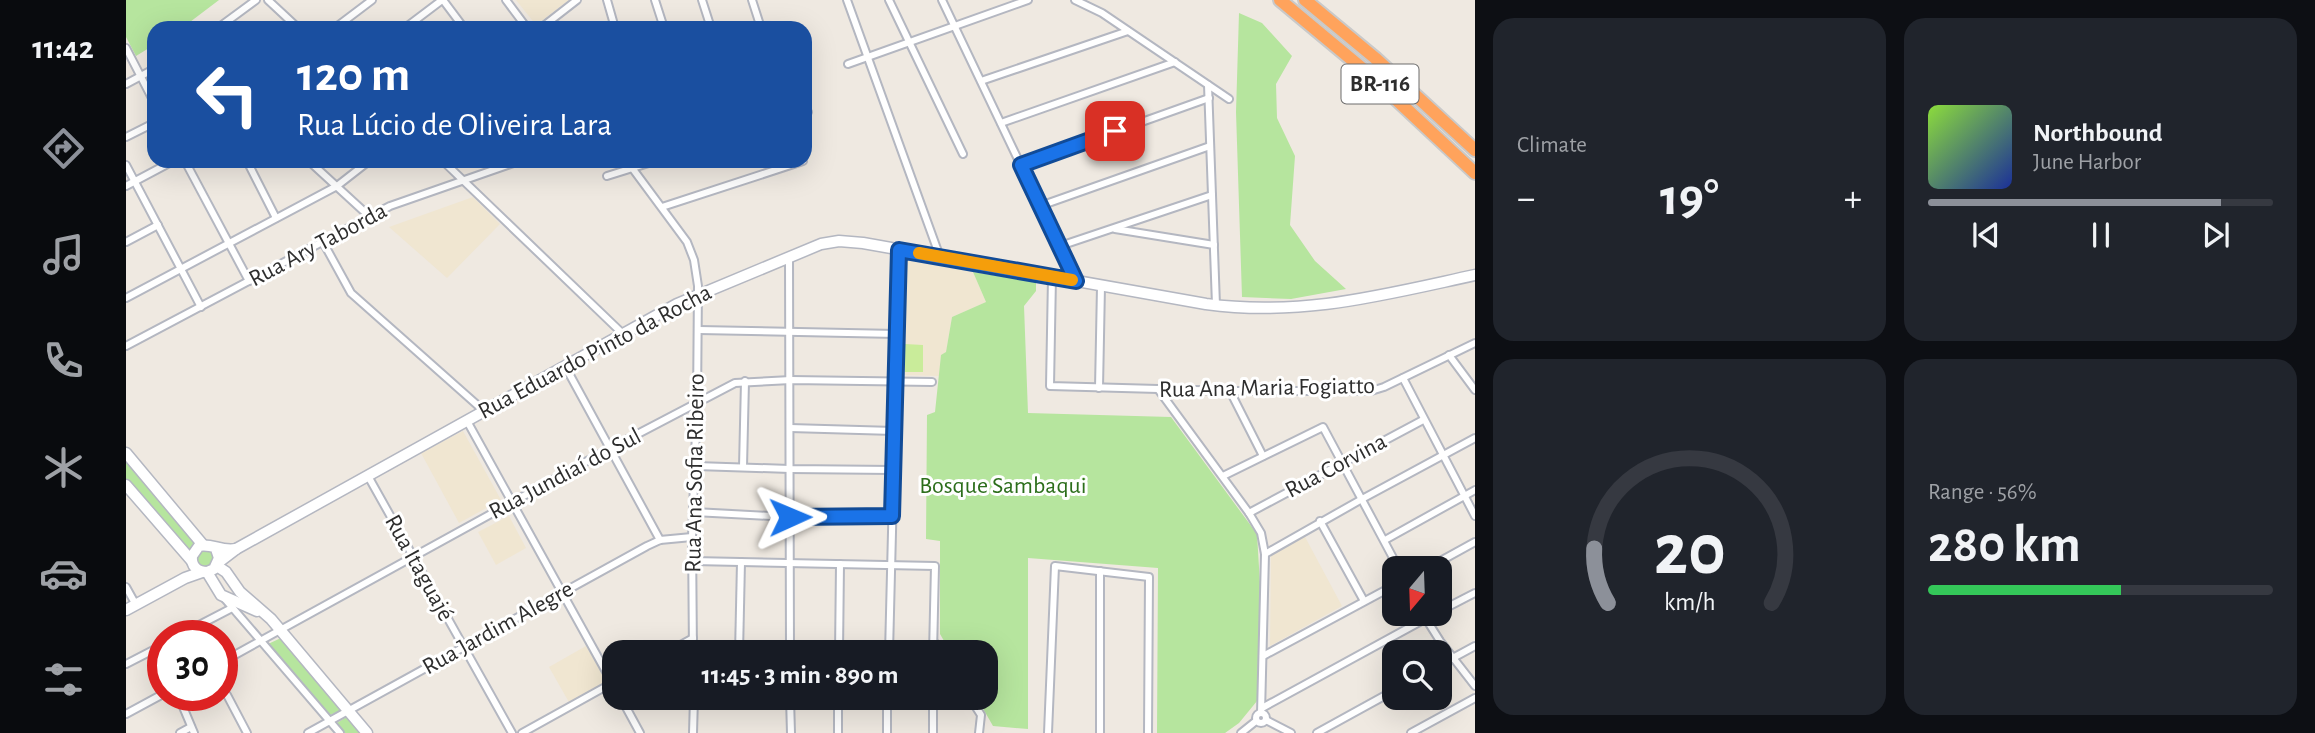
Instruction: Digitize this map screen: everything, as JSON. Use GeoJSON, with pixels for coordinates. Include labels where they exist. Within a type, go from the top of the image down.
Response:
{"type":"FeatureCollection","features":[{"type":"Feature","properties":{"kind":"highway","name":"BR-116"},"geometry":{"type":"LineString","coordinates":[[1280,0],[1369,74],[1475,173]]}},
{"type":"Feature","properties":{"kind":"highway","name":"BR-116"},"geometry":{"type":"LineString","coordinates":[[1305,0],[1375,58],[1475,150]]}},
{"type":"Feature","properties":{"kind":"main road","name":"Rua Eduardo Pinto da Rocha"},"geometry":{"type":"LineString","coordinates":[[216,549],[234,551],[699,293],[821,244],[839,242],[899,250],[1216,306],[1279,309],[1356,300],[1475,275]]}},
{"type":"Feature","properties":{"kind":"main road"},"geometry":{"type":"LineString","coordinates":[[126,453],[203,545],[216,549],[221,567],[240,592],[268,616],[367,733]]}},
{"type":"Feature","properties":{"kind":"main road"},"geometry":{"type":"LineString","coordinates":[[126,485],[196,569],[205,572],[221,595],[268,616]]}},
{"type":"Feature","properties":{"kind":"main road"},"geometry":{"type":"LineString","coordinates":[[185,578],[193,552],[203,545]]}},
{"type":"Feature","properties":{"kind":"main road"},"geometry":{"type":"LineString","coordinates":[[126,610],[185,578],[221,567],[234,551]]}},
{"type":"Feature","properties":{"kind":"main road"},"geometry":{"type":"LineString","coordinates":[[221,595],[233,597],[240,592]]}},
{"type":"Feature","properties":{"kind":"street"},"geometry":{"type":"LineString","coordinates":[[228,21],[256,0]]}},
{"type":"Feature","properties":{"kind":"street"},"geometry":{"type":"LineString","coordinates":[[268,0],[290,21]]}},
{"type":"Feature","properties":{"kind":"street"},"geometry":{"type":"LineString","coordinates":[[344,21],[372,0]]}},
{"type":"Feature","properties":{"kind":"street"},"geometry":{"type":"LineString","coordinates":[[414,21],[442,0],[458,21]]}},
{"type":"Feature","properties":{"kind":"street"},"geometry":{"type":"LineString","coordinates":[[506,0],[522,21]]}},
{"type":"Feature","properties":{"kind":"street"},"geometry":{"type":"LineString","coordinates":[[550,21],[578,0]]}},
{"type":"Feature","properties":{"kind":"street"},"geometry":{"type":"LineString","coordinates":[[607,0],[613,21]]}},
{"type":"Feature","properties":{"kind":"street"},"geometry":{"type":"LineString","coordinates":[[655,0],[662,21]]}},
{"type":"Feature","properties":{"kind":"street"},"geometry":{"type":"LineString","coordinates":[[702,0],[709,21]]}},
{"type":"Feature","properties":{"kind":"street"},"geometry":{"type":"LineString","coordinates":[[752,0],[759,21]]}},
{"type":"Feature","properties":{"kind":"street"},"geometry":{"type":"LineString","coordinates":[[847,0],[940,257]]}},
{"type":"Feature","properties":{"kind":"street"},"geometry":{"type":"LineString","coordinates":[[889,0],[962,155]]}},
{"type":"Feature","properties":{"kind":"street"},"geometry":{"type":"LineString","coordinates":[[942,0],[1076,281]]}},
{"type":"Feature","properties":{"kind":"street"},"geometry":{"type":"LineString","coordinates":[[848,64],[1028,0]]}},
{"type":"Feature","properties":{"kind":"street"},"geometry":{"type":"LineString","coordinates":[[1075,0],[1096,9],[1229,99]]}},
{"type":"Feature","properties":{"kind":"street"},"geometry":{"type":"LineString","coordinates":[[981,81],[1128,30]]}},
{"type":"Feature","properties":{"kind":"street"},"geometry":{"type":"LineString","coordinates":[[126,48],[147,88]]}},
{"type":"Feature","properties":{"kind":"street"},"geometry":{"type":"LineString","coordinates":[[1001,123],[1175,62]]}},
{"type":"Feature","properties":{"kind":"street"},"geometry":{"type":"LineString","coordinates":[[126,84],[147,73]]}},
{"type":"Feature","properties":{"kind":"street"},"geometry":{"type":"LineString","coordinates":[[1208,85],[1216,306]]}},
{"type":"Feature","properties":{"kind":"street"},"geometry":{"type":"LineString","coordinates":[[1021,165],[1209,97]]}},
{"type":"Feature","properties":{"kind":"street"},"geometry":{"type":"LineString","coordinates":[[126,137],[147,126]]}},
{"type":"Feature","properties":{"kind":"street"},"geometry":{"type":"LineString","coordinates":[[1040,206],[1210,146]]}},
{"type":"Feature","properties":{"kind":"street"},"geometry":{"type":"LineString","coordinates":[[126,165],[201,307]]}},
{"type":"Feature","properties":{"kind":"street"},"geometry":{"type":"LineString","coordinates":[[126,186],[160,168]]}},
{"type":"Feature","properties":{"kind":"street"},"geometry":{"type":"LineString","coordinates":[[189,168],[248,281]]}},
{"type":"Feature","properties":{"kind":"street"},"geometry":{"type":"LineString","coordinates":[[251,168],[276,218]]}},
{"type":"Feature","properties":{"kind":"street"},"geometry":{"type":"LineString","coordinates":[[317,168],[370,217]]}},
{"type":"Feature","properties":{"kind":"street"},"geometry":{"type":"LineString","coordinates":[[126,298],[337,186],[360,168]]}},
{"type":"Feature","properties":{"kind":"street"},"geometry":{"type":"LineString","coordinates":[[451,168],[623,334]]}},
{"type":"Feature","properties":{"kind":"street","name":"Rua Ary Taborda"},"geometry":{"type":"LineString","coordinates":[[126,346],[390,206],[499,168]]}},
{"type":"Feature","properties":{"kind":"street"},"geometry":{"type":"LineString","coordinates":[[607,176],[633,168]]}},
{"type":"Feature","properties":{"kind":"street","name":"Rua Ana Sofia Ribeiro"},"geometry":{"type":"LineString","coordinates":[[633,168],[690,247],[699,293],[692,537],[693,638]]}},
{"type":"Feature","properties":{"kind":"street"},"geometry":{"type":"LineString","coordinates":[[662,207],[782,168]]}},
{"type":"Feature","properties":{"kind":"street"},"geometry":{"type":"LineString","coordinates":[[1060,247],[1212,195]]}},
{"type":"Feature","properties":{"kind":"street"},"geometry":{"type":"LineString","coordinates":[[126,242],[158,225]]}},
{"type":"Feature","properties":{"kind":"street"},"geometry":{"type":"LineString","coordinates":[[1113,229],[1214,245]]}},
{"type":"Feature","properties":{"kind":"street"},"geometry":{"type":"LineString","coordinates":[[323,242],[351,293],[484,411]]}},
{"type":"Feature","properties":{"kind":"street"},"geometry":{"type":"LineString","coordinates":[[889,640],[899,250]]}},
{"type":"Feature","properties":{"kind":"street"},"geometry":{"type":"LineString","coordinates":[[789,257],[790,640]]}},
{"type":"Feature","properties":{"kind":"street","name":"Rua Ana Maria Fogiatto"},"geometry":{"type":"LineString","coordinates":[[1052,277],[1050,386],[1230,391],[1365,391],[1378,389],[1475,343]]}},
{"type":"Feature","properties":{"kind":"street"},"geometry":{"type":"LineString","coordinates":[[1099,388],[1101,286]]}},
{"type":"Feature","properties":{"kind":"street"},"geometry":{"type":"LineString","coordinates":[[699,330],[897,334]]}},
{"type":"Feature","properties":{"kind":"street"},"geometry":{"type":"LineString","coordinates":[[1449,355],[1475,390]]}},
{"type":"Feature","properties":{"kind":"street"},"geometry":{"type":"LineString","coordinates":[[565,366],[660,540]]}},
{"type":"Feature","properties":{"kind":"street"},"geometry":{"type":"LineString","coordinates":[[1403,378],[1475,516]]}},
{"type":"Feature","properties":{"kind":"street","name":"Rua Jundiaí do Sul"},"geometry":{"type":"LineString","coordinates":[[238,653],[609,449],[735,383],[791,380],[932,382]]}},
{"type":"Feature","properties":{"kind":"street"},"geometry":{"type":"LineString","coordinates":[[743,467],[745,381]]}},
{"type":"Feature","properties":{"kind":"street"},"geometry":{"type":"LineString","coordinates":[[1158,389],[1223,476],[1261,533],[1265,554],[1263,714],[1262,723],[1256,721],[1241,733]]}},
{"type":"Feature","properties":{"kind":"street"},"geometry":{"type":"LineString","coordinates":[[1230,391],[1263,456]]}},
{"type":"Feature","properties":{"kind":"street","name":"Rua Corvina"},"geometry":{"type":"LineString","coordinates":[[1249,513],[1423,420]]}},
{"type":"Feature","properties":{"kind":"street"},"geometry":{"type":"LineString","coordinates":[[467,421],[602,662]]}},
{"type":"Feature","properties":{"kind":"street"},"geometry":{"type":"LineString","coordinates":[[1223,476],[1323,427],[1393,556]]}},
{"type":"Feature","properties":{"kind":"street"},"geometry":{"type":"LineString","coordinates":[[790,428],[894,431]]}},
{"type":"Feature","properties":{"kind":"street"},"geometry":{"type":"LineString","coordinates":[[1265,554],[1475,438]]}},
{"type":"Feature","properties":{"kind":"street"},"geometry":{"type":"LineString","coordinates":[[696,466],[893,470]]}},
{"type":"Feature","properties":{"kind":"street","name":"Rua Itaguajé"},"geometry":{"type":"LineString","coordinates":[[368,476],[512,733]]}},
{"type":"Feature","properties":{"kind":"street"},"geometry":{"type":"LineString","coordinates":[[1385,540],[1475,490]]}},
{"type":"Feature","properties":{"kind":"street"},"geometry":{"type":"LineString","coordinates":[[694,512],[790,517],[892,516]]}},
{"type":"Feature","properties":{"kind":"street"},"geometry":{"type":"LineString","coordinates":[[1321,521],[1364,601]]}},
{"type":"Feature","properties":{"kind":"street","name":"Rua Jardim Alegre"},"geometry":{"type":"LineString","coordinates":[[308,733],[660,540],[692,537]]}},
{"type":"Feature","properties":{"kind":"street"},"geometry":{"type":"LineString","coordinates":[[1450,556],[1475,542]]}},
{"type":"Feature","properties":{"kind":"street"},"geometry":{"type":"LineString","coordinates":[[693,561],[935,566],[933,640]]}},
{"type":"Feature","properties":{"kind":"street"},"geometry":{"type":"LineString","coordinates":[[739,640],[741,562]]}},
{"type":"Feature","properties":{"kind":"street"},"geometry":{"type":"LineString","coordinates":[[839,640],[840,564]]}},
{"type":"Feature","properties":{"kind":"street"},"geometry":{"type":"LineString","coordinates":[[1048,733],[1055,566],[1149,577],[1148,733]]}},
{"type":"Feature","properties":{"kind":"street"},"geometry":{"type":"LineString","coordinates":[[1100,571],[1100,733]]}},
{"type":"Feature","properties":{"kind":"street"},"geometry":{"type":"LineString","coordinates":[[126,587],[136,605]]}},
{"type":"Feature","properties":{"kind":"street"},"geometry":{"type":"LineString","coordinates":[[1263,656],[1382,592]]}},
{"type":"Feature","properties":{"kind":"street"},"geometry":{"type":"LineString","coordinates":[[1452,605],[1475,593]]}},
{"type":"Feature","properties":{"kind":"street"},"geometry":{"type":"LineString","coordinates":[[221,595],[340,733]]}},
{"type":"Feature","properties":{"kind":"street"},"geometry":{"type":"LineString","coordinates":[[209,620],[232,608]]}},
{"type":"Feature","properties":{"kind":"street"},"geometry":{"type":"LineString","coordinates":[[1263,714],[1409,626]]}},
{"type":"Feature","properties":{"kind":"street"},"geometry":{"type":"LineString","coordinates":[[1430,626],[1475,686]]}},
{"type":"Feature","properties":{"kind":"street"},"geometry":{"type":"LineString","coordinates":[[689,640],[693,638]]}},
{"type":"Feature","properties":{"kind":"street"},"geometry":{"type":"LineString","coordinates":[[1453,658],[1475,646]]}},
{"type":"Feature","properties":{"kind":"street"},"geometry":{"type":"LineString","coordinates":[[126,664],[147,653]]}},
{"type":"Feature","properties":{"kind":"street"},"geometry":{"type":"LineString","coordinates":[[522,733],[602,690]]}},
{"type":"Feature","properties":{"kind":"street"},"geometry":{"type":"LineString","coordinates":[[1317,733],[1382,697]]}},
{"type":"Feature","properties":{"kind":"street"},"geometry":{"type":"LineString","coordinates":[[1411,733],[1475,698]]}},
{"type":"Feature","properties":{"kind":"street"},"geometry":{"type":"LineString","coordinates":[[126,713],[147,702]]}},
{"type":"Feature","properties":{"kind":"street"},"geometry":{"type":"LineString","coordinates":[[628,710],[640,733]]}},
{"type":"Feature","properties":{"kind":"street"},"geometry":{"type":"LineString","coordinates":[[693,733],[694,710]]}},
{"type":"Feature","properties":{"kind":"street"},"geometry":{"type":"LineString","coordinates":[[790,710],[791,733]]}},
{"type":"Feature","properties":{"kind":"street"},"geometry":{"type":"LineString","coordinates":[[838,710],[838,733]]}},
{"type":"Feature","properties":{"kind":"street"},"geometry":{"type":"LineString","coordinates":[[887,710],[887,733]]}},
{"type":"Feature","properties":{"kind":"street"},"geometry":{"type":"LineString","coordinates":[[933,710],[933,733]]}},
{"type":"Feature","properties":{"kind":"street"},"geometry":{"type":"LineString","coordinates":[[978,710],[981,715],[979,733]]}},
{"type":"Feature","properties":{"kind":"street"},"geometry":{"type":"LineString","coordinates":[[180,733],[192,730],[184,711]]}},
{"type":"Feature","properties":{"kind":"street"},"geometry":{"type":"LineString","coordinates":[[235,711],[247,733]]}},
{"type":"Feature","properties":{"kind":"street"},"geometry":{"type":"LineString","coordinates":[[1263,714],[1291,733]]}},
{"type":"Feature","properties":{"kind":"shaded area"},"geometry":{"type":"Polygon","coordinates":[[[516,0],[569,0],[541,21],[533,21],[516,0]]]}},
{"type":"Feature","properties":{"kind":"shaded area"},"geometry":{"type":"Polygon","coordinates":[[[473,197],[500,224],[447,278],[389,227],[473,197]]]}},
{"type":"Feature","properties":{"kind":"shaded area"},"geometry":{"type":"Polygon","coordinates":[[[904,260],[973,272],[986,302],[952,317],[946,352],[941,356],[939,376],[901,375],[904,260]]]}},
{"type":"Feature","properties":{"kind":"shaded area"},"geometry":{"type":"Polygon","coordinates":[[[463,431],[501,500],[459,523],[421,453],[463,431]]]}},
{"type":"Feature","properties":{"kind":"shaded area"},"geometry":{"type":"Polygon","coordinates":[[[509,516],[526,548],[496,565],[478,532],[509,516]]]}},
{"type":"Feature","properties":{"kind":"shaded area"},"geometry":{"type":"Polygon","coordinates":[[[1304,535],[1342,606],[1270,646],[1271,553],[1304,535]]]}},
{"type":"Feature","properties":{"kind":"shaded area"},"geometry":{"type":"Polygon","coordinates":[[[586,646],[602,674],[602,686],[570,704],[549,667],[586,646]]]}},
{"type":"Feature","properties":{"kind":"green space"},"geometry":{"type":"Polygon","coordinates":[[[126,0],[219,0],[191,21],[147,21],[147,49],[136,56],[126,37],[126,0]]]}},
{"type":"Feature","properties":{"kind":"green space"},"geometry":{"type":"Polygon","coordinates":[[[1239,13],[1262,23],[1292,56],[1276,84],[1277,118],[1295,156],[1290,225],[1315,261],[1346,289],[1291,299],[1242,297],[1236,112],[1239,13]]]}},
{"type":"Feature","properties":{"kind":"green space","name":"Bosque Sambaqui"},"geometry":{"type":"Polygon","coordinates":[[[973,272],[1036,282],[1036,291],[1024,306],[1028,413],[1171,417],[1257,534],[1262,617],[1257,701],[1239,723],[1225,733],[1157,733],[1158,568],[1028,558],[1028,729],[993,726],[984,710],[998,710],[998,640],[943,640],[940,634],[940,541],[926,539],[927,415],[935,412],[941,355],[946,352],[952,317],[986,302],[973,272]]]}},
{"type":"Feature","properties":{"kind":"green space"},"geometry":{"type":"Polygon","coordinates":[[[905,344],[923,345],[923,372],[905,372],[905,344]]]}},
{"type":"Feature","properties":{"kind":"green space"},"geometry":{"type":"Polygon","coordinates":[[[126,458],[197,543],[188,553],[126,481],[126,458]]]}},
{"type":"Feature","properties":{"kind":"green space"},"geometry":{"type":"Polygon","coordinates":[[[207,547],[216,554],[212,568],[198,568],[194,554],[207,547]]]}},
{"type":"Feature","properties":{"kind":"green space"},"geometry":{"type":"Polygon","coordinates":[[[281,638],[341,710],[330,715],[268,644],[281,638]]]}},
{"type":"Feature","properties":{"kind":"green space"},"geometry":{"type":"Polygon","coordinates":[[[348,716],[362,733],[345,733],[337,723],[348,716]]]}},
{"type":"Feature","properties":{"kind":"slow traffic"},"geometry":{"type":"LineString","coordinates":[[919,253],[1072,280]]}},
{"type":"Feature","properties":{"kind":"route"},"geometry":{"type":"LineString","coordinates":[[790,517],[892,516],[899,250],[1076,281],[1021,165],[1115,131]]}}]}
